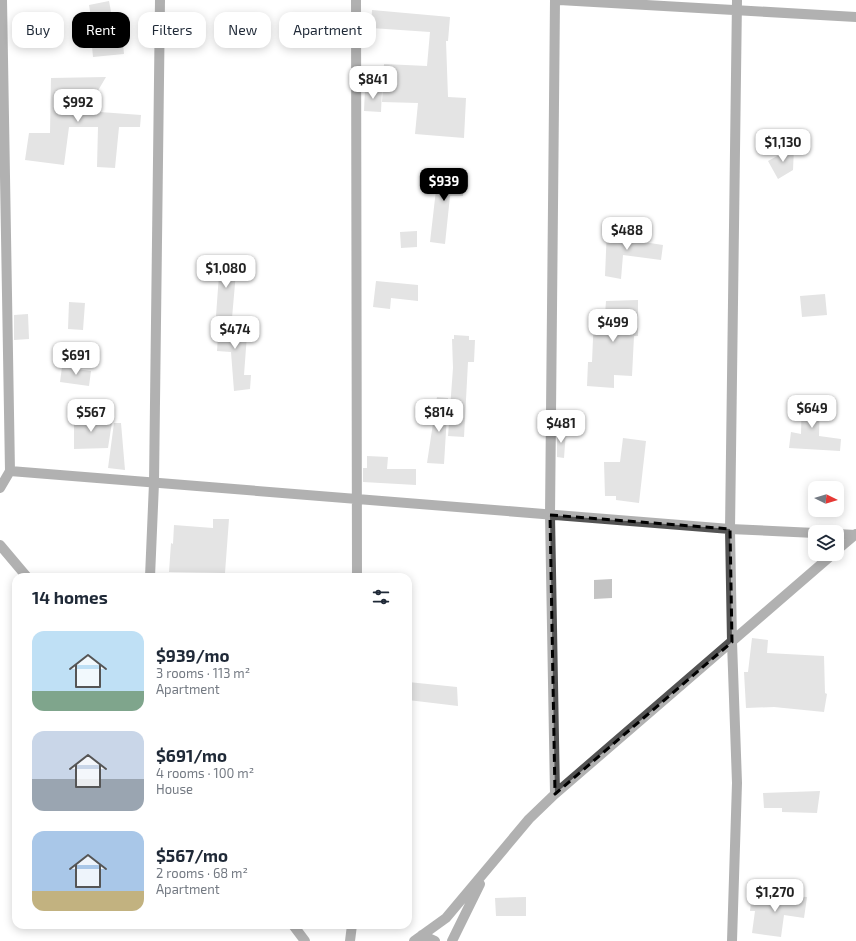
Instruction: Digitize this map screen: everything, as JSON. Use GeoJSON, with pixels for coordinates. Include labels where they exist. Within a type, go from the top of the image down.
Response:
{"type":"FeatureCollection","features":[{"type":"Feature","properties":{"kind":"street"},"geometry":{"type":"LineString","coordinates":[[0,488],[10,471],[2,0]]}},
{"type":"Feature","properties":{"kind":"street"},"geometry":{"type":"LineString","coordinates":[[150,573],[154,483],[160,0]]}},
{"type":"Feature","properties":{"kind":"street"},"geometry":{"type":"LineString","coordinates":[[356,0],[357,573]]}},
{"type":"Feature","properties":{"kind":"street"},"geometry":{"type":"LineString","coordinates":[[555,0],[550,515],[555,794]]}},
{"type":"Feature","properties":{"kind":"street"},"geometry":{"type":"LineString","coordinates":[[559,0],[856,17]]}},
{"type":"Feature","properties":{"kind":"street"},"geometry":{"type":"LineString","coordinates":[[732,941],[737,783],[730,529],[737,0]]}},
{"type":"Feature","properties":{"kind":"street"},"geometry":{"type":"LineString","coordinates":[[10,471],[730,529],[808,533]]}},
{"type":"Feature","properties":{"kind":"street"},"geometry":{"type":"LineString","coordinates":[[844,534],[856,535]]}},
{"type":"Feature","properties":{"kind":"street"},"geometry":{"type":"LineString","coordinates":[[844,544],[856,535]]}},
{"type":"Feature","properties":{"kind":"street"},"geometry":{"type":"LineString","coordinates":[[0,544],[24,573]]}},
{"type":"Feature","properties":{"kind":"street"},"geometry":{"type":"LineString","coordinates":[[418,938],[446,918],[529,819],[555,794],[825,561]]}},
{"type":"Feature","properties":{"kind":"street"},"geometry":{"type":"LineString","coordinates":[[452,941],[488,868]]}},
{"type":"Feature","properties":{"kind":"street"},"geometry":{"type":"LineString","coordinates":[[296,929],[305,941]]}},
{"type":"Feature","properties":{"kind":"street"},"geometry":{"type":"LineString","coordinates":[[350,941],[352,929]]}},
{"type":"Feature","properties":{"kind":"street"},"geometry":{"type":"LineString","coordinates":[[418,938],[435,941]]}},
{"type":"Feature","properties":{"kind":"highlighted area"},"geometry":{"type":"Polygon","coordinates":[[[550,515],[730,529],[732,642],[555,794],[550,515]]]}},
{"type":"Feature","properties":{"kind":"building"},"geometry":{"type":"Polygon","coordinates":[[[109,1],[111,12],[90,12],[89,5],[109,1]]]}},
{"type":"Feature","properties":{"kind":"building"},"geometry":{"type":"Polygon","coordinates":[[[372,10],[450,17],[448,41],[446,41],[448,97],[466,98],[464,138],[415,134],[418,103],[382,102],[384,64],[427,66],[430,32],[376,28],[376,12],[372,12],[372,10]]]}},
{"type":"Feature","properties":{"kind":"building"},"geometry":{"type":"Polygon","coordinates":[[[92,48],[123,48],[124,54],[93,57],[92,48]]]}},
{"type":"Feature","properties":{"kind":"building"},"geometry":{"type":"Polygon","coordinates":[[[106,77],[86,111],[141,115],[140,127],[119,127],[115,168],[97,167],[98,127],[69,127],[64,165],[25,160],[29,133],[50,133],[51,78],[106,77]]]}},
{"type":"Feature","properties":{"kind":"building"},"geometry":{"type":"Polygon","coordinates":[[[365,89],[382,90],[381,112],[364,111],[365,89]]]}},
{"type":"Feature","properties":{"kind":"building"},"geometry":{"type":"Polygon","coordinates":[[[794,147],[793,170],[778,179],[768,161],[794,147]]]}},
{"type":"Feature","properties":{"kind":"building"},"geometry":{"type":"Polygon","coordinates":[[[433,171],[463,175],[463,196],[450,196],[445,244],[430,242],[436,190],[430,189],[433,171]]]}},
{"type":"Feature","properties":{"kind":"building"},"geometry":{"type":"Polygon","coordinates":[[[607,228],[638,238],[637,241],[663,245],[661,260],[623,255],[621,279],[605,276],[607,228]]]}},
{"type":"Feature","properties":{"kind":"building"},"geometry":{"type":"Polygon","coordinates":[[[417,231],[417,247],[401,248],[400,232],[417,231]]]}},
{"type":"Feature","properties":{"kind":"building"},"geometry":{"type":"Polygon","coordinates":[[[220,261],[237,261],[232,318],[216,316],[220,261]]]}},
{"type":"Feature","properties":{"kind":"building"},"geometry":{"type":"Polygon","coordinates":[[[376,281],[418,285],[418,301],[391,298],[390,309],[373,307],[376,281]]]}},
{"type":"Feature","properties":{"kind":"building"},"geometry":{"type":"Polygon","coordinates":[[[825,294],[827,315],[802,317],[800,296],[825,294]]]}},
{"type":"Feature","properties":{"kind":"building"},"geometry":{"type":"Polygon","coordinates":[[[638,300],[638,336],[634,336],[632,376],[614,375],[614,388],[587,386],[588,362],[592,362],[594,315],[605,315],[606,301],[638,300]]]}},
{"type":"Feature","properties":{"kind":"building"},"geometry":{"type":"Polygon","coordinates":[[[69,302],[85,303],[83,330],[68,329],[69,302]]]}},
{"type":"Feature","properties":{"kind":"building"},"geometry":{"type":"Polygon","coordinates":[[[28,314],[29,339],[14,340],[14,315],[28,314]]]}},
{"type":"Feature","properties":{"kind":"building"},"geometry":{"type":"Polygon","coordinates":[[[219,320],[248,321],[244,375],[251,375],[250,389],[234,391],[231,352],[217,351],[219,320]]]}},
{"type":"Feature","properties":{"kind":"building"},"geometry":{"type":"Polygon","coordinates":[[[454,335],[469,336],[469,340],[475,340],[474,362],[468,362],[464,437],[448,436],[453,368],[452,339],[454,339],[454,335]]]}},
{"type":"Feature","properties":{"kind":"building"},"geometry":{"type":"Polygon","coordinates":[[[62,367],[91,371],[89,386],[60,382],[62,367]]]}},
{"type":"Feature","properties":{"kind":"building"},"geometry":{"type":"Polygon","coordinates":[[[802,395],[820,396],[819,436],[841,439],[840,451],[789,448],[791,432],[801,434],[802,395]]]}},
{"type":"Feature","properties":{"kind":"building"},"geometry":{"type":"Polygon","coordinates":[[[437,397],[448,398],[444,464],[427,463],[437,397]]]}},
{"type":"Feature","properties":{"kind":"building"},"geometry":{"type":"Polygon","coordinates":[[[74,416],[112,422],[108,448],[74,449],[74,416]]]}},
{"type":"Feature","properties":{"kind":"building"},"geometry":{"type":"Polygon","coordinates":[[[114,423],[121,423],[125,470],[108,468],[114,423]]]}},
{"type":"Feature","properties":{"kind":"building"},"geometry":{"type":"Polygon","coordinates":[[[557,431],[566,431],[564,458],[557,457],[557,431]]]}},
{"type":"Feature","properties":{"kind":"building"},"geometry":{"type":"Polygon","coordinates":[[[623,438],[646,441],[639,503],[616,500],[616,496],[605,496],[604,462],[620,462],[623,438]]]}},
{"type":"Feature","properties":{"kind":"building"},"geometry":{"type":"Polygon","coordinates":[[[367,456],[388,457],[387,469],[416,469],[416,485],[363,482],[363,468],[367,468],[367,456]]]}},
{"type":"Feature","properties":{"kind":"building"},"geometry":{"type":"Polygon","coordinates":[[[213,519],[229,519],[225,573],[169,572],[174,525],[213,528],[213,519]]]}},
{"type":"Feature","properties":{"kind":"building"},"geometry":{"type":"Polygon","coordinates":[[[612,579],[612,598],[594,599],[594,580],[612,579]]]}},
{"type":"Feature","properties":{"kind":"building"},"geometry":{"type":"Polygon","coordinates":[[[752,638],[768,640],[767,653],[824,656],[825,693],[827,694],[824,712],[774,707],[746,708],[744,672],[748,672],[752,638]]]}},
{"type":"Feature","properties":{"kind":"building"},"geometry":{"type":"Polygon","coordinates":[[[412,682],[457,687],[458,706],[412,700],[412,682]]]}},
{"type":"Feature","properties":{"kind":"building"},"geometry":{"type":"Polygon","coordinates":[[[820,791],[817,813],[782,812],[782,808],[764,808],[763,793],[820,791]]]}},
{"type":"Feature","properties":{"kind":"building"},"geometry":{"type":"Polygon","coordinates":[[[752,894],[790,899],[790,896],[807,897],[804,918],[784,915],[781,937],[752,933],[755,911],[750,911],[752,894]]]}},
{"type":"Feature","properties":{"kind":"building"},"geometry":{"type":"Polygon","coordinates":[[[526,897],[526,916],[496,916],[495,898],[526,897]]]}}]}
